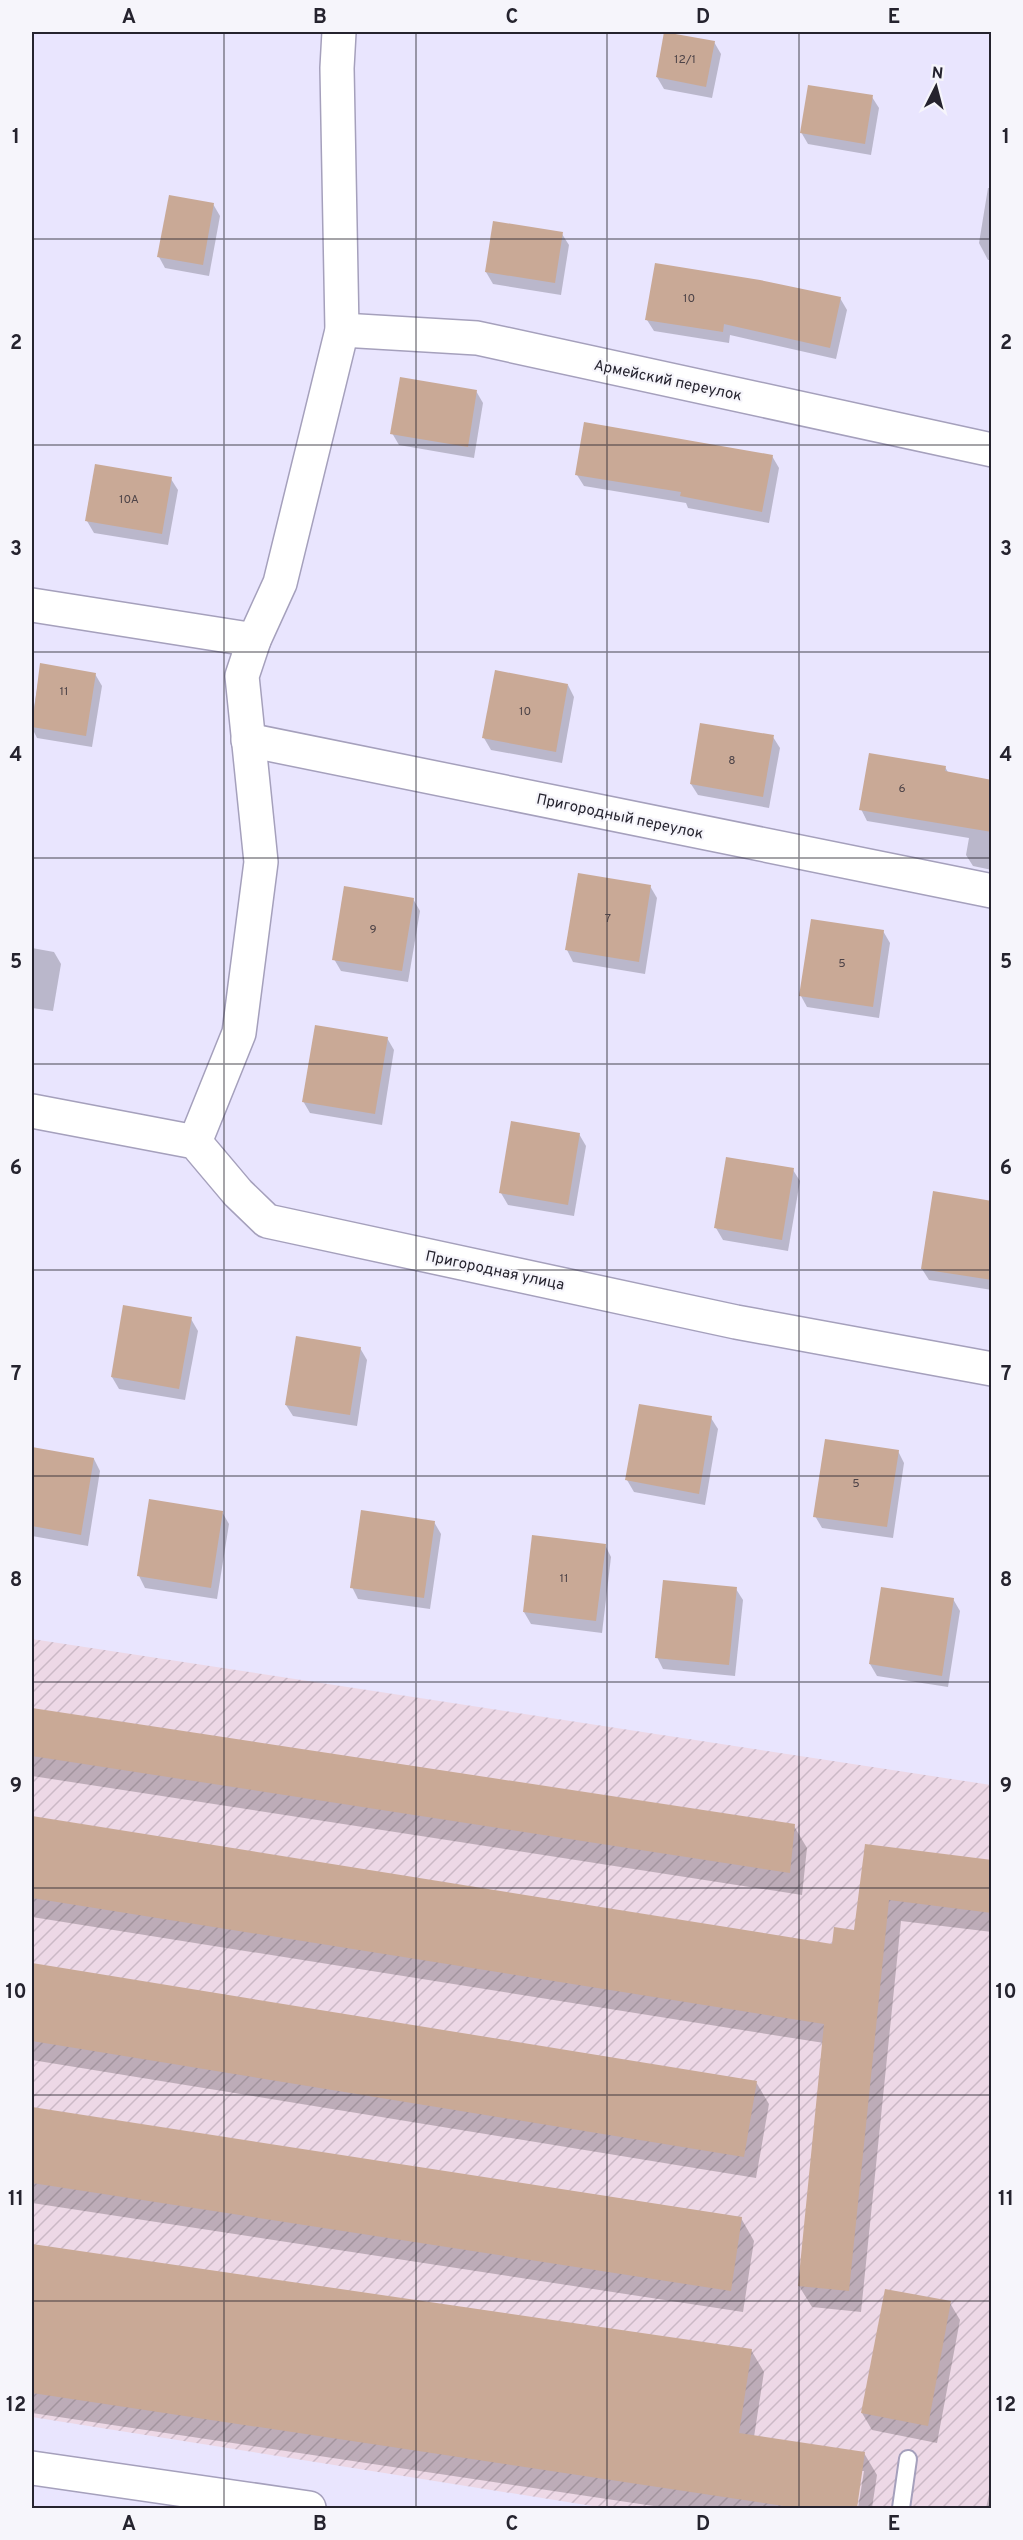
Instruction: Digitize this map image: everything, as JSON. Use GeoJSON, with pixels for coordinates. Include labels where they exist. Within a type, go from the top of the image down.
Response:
{"type":"FeatureCollection","features":[{"type":"Feature","properties":{"kind":"street"},"geometry":{"type":"LineString","coordinates":[[32,1111],[195,1142],[238,1033],[261,862],[242,676],[254,640],[280,583],[342,330],[337,68],[339,32]]}},
{"type":"Feature","properties":{"kind":"street","name":"Армейский переулок"},"geometry":{"type":"LineString","coordinates":[[342,330],[477,338],[992,450]]}},
{"type":"Feature","properties":{"kind":"street"},"geometry":{"type":"LineString","coordinates":[[32,605],[254,640]]}},
{"type":"Feature","properties":{"kind":"street","name":"Пригородный переулок"},"geometry":{"type":"LineString","coordinates":[[248,740],[992,891]]}},
{"type":"Feature","properties":{"kind":"street","name":"Пригородная улица"},"geometry":{"type":"LineString","coordinates":[[195,1142],[238,1193],[267,1221],[736,1322],[992,1369]]}},
{"type":"Feature","properties":{"kind":"street"},"geometry":{"type":"LineString","coordinates":[[32,2469],[309,2508]]}},
{"type":"Feature","properties":{"kind":"lane"},"geometry":{"type":"LineString","coordinates":[[901,2508],[908,2459]]}},
{"type":"Feature","properties":{"kind":"shaded area"},"geometry":{"type":"Polygon","coordinates":[[[32,1639],[991,1785],[991,2508],[605,2508],[32,2417],[32,1639]]]}},
{"type":"Feature","properties":{"kind":"building"},"geometry":{"type":"Polygon","coordinates":[[[664,32],[715,41],[706,87],[656,77],[664,32]]]}},
{"type":"Feature","properties":{"kind":"building"},"geometry":{"type":"Polygon","coordinates":[[[808,85],[873,95],[865,144],[800,133],[808,85]]]}},
{"type":"Feature","properties":{"kind":"building"},"geometry":{"type":"Polygon","coordinates":[[[169,195],[214,203],[203,265],[157,257],[169,195]]]}},
{"type":"Feature","properties":{"kind":"building"},"geometry":{"type":"Polygon","coordinates":[[[493,221],[563,232],[555,283],[485,272],[493,221]]]}},
{"type":"Feature","properties":{"kind":"building"},"geometry":{"type":"Polygon","coordinates":[[[655,263],[760,280],[841,297],[830,348],[724,324],[723,332],[645,320],[655,263]]]}},
{"type":"Feature","properties":{"kind":"building"},"geometry":{"type":"Polygon","coordinates":[[[400,377],[477,390],[468,447],[390,434],[400,377]]]}},
{"type":"Feature","properties":{"kind":"building"},"geometry":{"type":"Polygon","coordinates":[[[584,422],[773,455],[762,512],[680,496],[681,492],[575,475],[584,422]]]}},
{"type":"Feature","properties":{"kind":"building"},"geometry":{"type":"Polygon","coordinates":[[[95,464],[172,477],[162,534],[85,521],[95,464]]]}},
{"type":"Feature","properties":{"kind":"building"},"geometry":{"type":"Polygon","coordinates":[[[40,663],[96,673],[86,736],[32,727],[40,663]]]}},
{"type":"Feature","properties":{"kind":"building"},"geometry":{"type":"Polygon","coordinates":[[[495,670],[568,684],[556,752],[482,738],[495,670]]]}},
{"type":"Feature","properties":{"kind":"building"},"geometry":{"type":"Polygon","coordinates":[[[700,723],[774,735],[763,797],[690,784],[700,723]]]}},
{"type":"Feature","properties":{"kind":"building"},"geometry":{"type":"Polygon","coordinates":[[[869,753],[946,766],[945,771],[992,780],[992,832],[859,810],[869,753]]]}},
{"type":"Feature","properties":{"kind":"building"},"geometry":{"type":"Polygon","coordinates":[[[578,873],[651,885],[639,962],[565,950],[578,873]]]}},
{"type":"Feature","properties":{"kind":"building"},"geometry":{"type":"Polygon","coordinates":[[[344,886],[414,898],[402,971],[332,960],[344,886]]]}},
{"type":"Feature","properties":{"kind":"building"},"geometry":{"type":"Polygon","coordinates":[[[811,919],[884,930],[873,1007],[799,996],[811,919]]]}},
{"type":"Feature","properties":{"kind":"building"},"geometry":{"type":"Polygon","coordinates":[[[315,1025],[388,1037],[375,1114],[302,1102],[315,1025]]]}},
{"type":"Feature","properties":{"kind":"building"},"geometry":{"type":"Polygon","coordinates":[[[511,1121],[580,1133],[568,1205],[499,1193],[511,1121]]]}},
{"type":"Feature","properties":{"kind":"building"},"geometry":{"type":"Polygon","coordinates":[[[726,1157],[794,1168],[782,1240],[714,1228],[726,1157]]]}},
{"type":"Feature","properties":{"kind":"building"},"geometry":{"type":"Polygon","coordinates":[[[933,1191],[992,1201],[992,1280],[921,1269],[933,1191]]]}},
{"type":"Feature","properties":{"kind":"building"},"geometry":{"type":"Polygon","coordinates":[[[123,1305],[192,1317],[179,1389],[111,1377],[123,1305]]]}},
{"type":"Feature","properties":{"kind":"building"},"geometry":{"type":"Polygon","coordinates":[[[296,1336],[361,1347],[350,1415],[285,1405],[296,1336]]]}},
{"type":"Feature","properties":{"kind":"building"},"geometry":{"type":"Polygon","coordinates":[[[639,1404],[712,1416],[699,1494],[625,1480],[639,1404]]]}},
{"type":"Feature","properties":{"kind":"building"},"geometry":{"type":"Polygon","coordinates":[[[825,1439],[899,1450],[887,1527],[813,1517],[825,1439]]]}},
{"type":"Feature","properties":{"kind":"building"},"geometry":{"type":"Polygon","coordinates":[[[32,1447],[94,1458],[81,1535],[32,1526],[32,1447]]]}},
{"type":"Feature","properties":{"kind":"building"},"geometry":{"type":"Polygon","coordinates":[[[149,1499],[223,1511],[211,1588],[137,1576],[149,1499]]]}},
{"type":"Feature","properties":{"kind":"building"},"geometry":{"type":"Polygon","coordinates":[[[361,1510],[435,1521],[424,1598],[350,1588],[361,1510]]]}},
{"type":"Feature","properties":{"kind":"building"},"geometry":{"type":"Polygon","coordinates":[[[532,1535],[606,1544],[596,1621],[523,1612],[532,1535]]]}},
{"type":"Feature","properties":{"kind":"building"},"geometry":{"type":"Polygon","coordinates":[[[663,1580],[737,1587],[729,1665],[655,1658],[663,1580]]]}},
{"type":"Feature","properties":{"kind":"building"},"geometry":{"type":"Polygon","coordinates":[[[881,1587],[954,1598],[942,1676],[869,1664],[881,1587]]]}},
{"type":"Feature","properties":{"kind":"building"},"geometry":{"type":"Polygon","coordinates":[[[32,1708],[795,1824],[790,1873],[32,1756],[32,1708]]]}},
{"type":"Feature","properties":{"kind":"building"},"geometry":{"type":"Polygon","coordinates":[[[32,1816],[832,1944],[834,1927],[854,1930],[865,1844],[992,1860],[992,1913],[889,1900],[849,2291],[798,2286],[824,2024],[32,1898],[32,1816]]]}},
{"type":"Feature","properties":{"kind":"building"},"geometry":{"type":"Polygon","coordinates":[[[32,1963],[757,2081],[744,2157],[32,2041],[32,1963]]]}},
{"type":"Feature","properties":{"kind":"building"},"geometry":{"type":"Polygon","coordinates":[[[32,2107],[742,2217],[731,2291],[32,2183],[32,2107]]]}},
{"type":"Feature","properties":{"kind":"building"},"geometry":{"type":"Polygon","coordinates":[[[32,2244],[752,2349],[739,2433],[865,2452],[857,2508],[797,2508],[32,2393],[32,2244]]]}},
{"type":"Feature","properties":{"kind":"building"},"geometry":{"type":"Polygon","coordinates":[[[885,2289],[951,2301],[928,2426],[861,2413],[885,2289]]]}}]}
